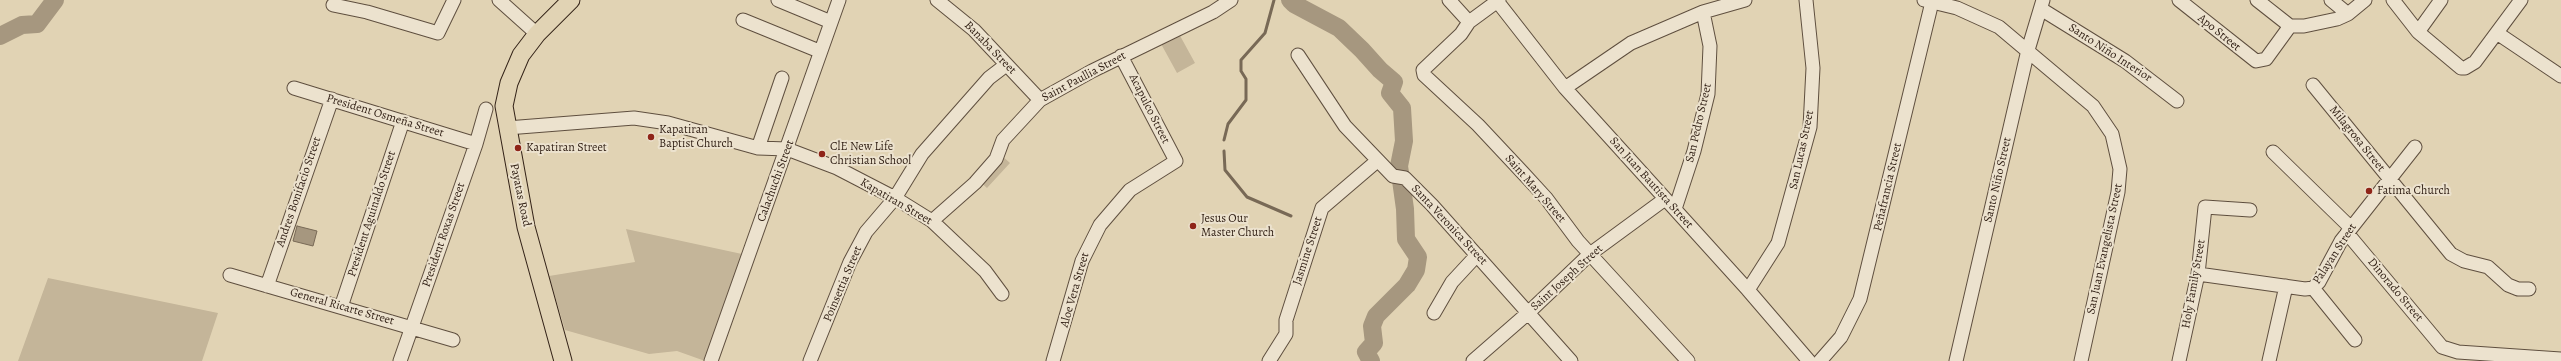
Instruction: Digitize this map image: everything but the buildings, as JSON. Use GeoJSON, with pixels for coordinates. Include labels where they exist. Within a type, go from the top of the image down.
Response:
{"type":"FeatureCollection","features":[{"type":"Feature","properties":{"kind":"main road","name":"Payatas Road"},"geometry":{"type":"LineString","coordinates":[[563,361],[526,227],[504,106],[509,82],[521,55],[537,34],[571,0]]}},
{"type":"Feature","properties":{"kind":"street"},"geometry":{"type":"LineString","coordinates":[[333,5],[369,6],[438,33],[454,0]]}},
{"type":"Feature","properties":{"kind":"street"},"geometry":{"type":"LineString","coordinates":[[499,0],[537,34]]}},
{"type":"Feature","properties":{"kind":"street"},"geometry":{"type":"LineString","coordinates":[[778,0],[831,22]]}},
{"type":"Feature","properties":{"kind":"street","name":"Calachuchi Street"},"geometry":{"type":"LineString","coordinates":[[712,360],[788,149],[819,51],[839,0]]}},
{"type":"Feature","properties":{"kind":"street","name":"Banaba Street"},"geometry":{"type":"LineString","coordinates":[[937,0],[974,30],[1040,100]]}},
{"type":"Feature","properties":{"kind":"street","name":"Saint Paullia Street"},"geometry":{"type":"LineString","coordinates":[[932,222],[975,183],[996,159],[1003,140],[1040,100],[1122,56],[1213,12],[1231,0]]}},
{"type":"Feature","properties":{"kind":"street"},"geometry":{"type":"LineString","coordinates":[[1449,0],[1469,22],[1498,1]]}},
{"type":"Feature","properties":{"kind":"street"},"geometry":{"type":"LineString","coordinates":[[1565,88],[1631,43],[1703,12],[1745,0]]}},
{"type":"Feature","properties":{"kind":"street","name":"San Lucas Street"},"geometry":{"type":"LineString","coordinates":[[1748,290],[1778,244],[1810,127],[1813,68],[1806,0]]}},
{"type":"Feature","properties":{"kind":"street","name":"Apo Street"},"geometry":{"type":"LineString","coordinates":[[2179,0],[2251,59],[2261,61],[2269,55],[2290,26]]}},
{"type":"Feature","properties":{"kind":"street"},"geometry":{"type":"LineString","coordinates":[[2257,0],[2290,26],[2325,23],[2348,14],[2365,0]]}},
{"type":"Feature","properties":{"kind":"street"},"geometry":{"type":"LineString","coordinates":[[2331,0],[2348,14]]}},
{"type":"Feature","properties":{"kind":"street"},"geometry":{"type":"LineString","coordinates":[[2393,0],[2418,32],[2461,68],[2465,68],[2475,62],[2521,0]]}},
{"type":"Feature","properties":{"kind":"street"},"geometry":{"type":"LineString","coordinates":[[2418,32],[2441,0]]}},
{"type":"Feature","properties":{"kind":"street","name":"San Juan Bautista Street"},"geometry":{"type":"LineString","coordinates":[[1498,1],[1565,88],[1748,290],[1809,361]]}},
{"type":"Feature","properties":{"kind":"street","name":"San Juan Evangelista Street"},"geometry":{"type":"LineString","coordinates":[[1928,1],[1979,16],[1999,27],[2028,50],[2098,112],[2112,134],[2120,164],[2118,192],[2081,361]]}},
{"type":"Feature","properties":{"kind":"street","name":"Peñafrancia Street"},"geometry":{"type":"LineString","coordinates":[[1820,361],[1841,337],[1860,299],[1928,1]]}},
{"type":"Feature","properties":{"kind":"street","name":"Santo Niño Street"},"geometry":{"type":"LineString","coordinates":[[1956,361],[2028,50],[2042,4]]}},
{"type":"Feature","properties":{"kind":"street","name":"Santo Niño Interior"},"geometry":{"type":"LineString","coordinates":[[2042,4],[2125,61],[2177,101]]}},
{"type":"Feature","properties":{"kind":"street","name":"San Pedro Street"},"geometry":{"type":"LineString","coordinates":[[1675,209],[1694,151],[1708,94],[1710,46],[1703,12]]}},
{"type":"Feature","properties":{"kind":"street"},"geometry":{"type":"LineString","coordinates":[[743,20],[819,51]]}},
{"type":"Feature","properties":{"kind":"street","name":"Saint Mary Street"},"geometry":{"type":"LineString","coordinates":[[1469,22],[1461,34],[1423,70],[1424,75],[1478,125],[1528,178],[1590,254],[1688,361]]}},
{"type":"Feature","properties":{"kind":"street"},"geometry":{"type":"LineString","coordinates":[[2497,33],[2560,75]]}},
{"type":"Feature","properties":{"kind":"street","name":"Acapulco Street"},"geometry":{"type":"LineString","coordinates":[[1122,56],[1176,161]]}},
{"type":"Feature","properties":{"kind":"street","name":"Santa Veronica Street"},"geometry":{"type":"LineString","coordinates":[[1298,56],[1345,126],[1376,160],[1399,177],[1477,255],[1571,361]]}},
{"type":"Feature","properties":{"kind":"street","name":"Poinsettia Street"},"geometry":{"type":"LineString","coordinates":[[810,361],[853,257],[866,232],[895,198],[922,154],[976,92],[1006,65]]}},
{"type":"Feature","properties":{"kind":"street"},"geometry":{"type":"LineString","coordinates":[[758,148],[782,78]]}},
{"type":"Feature","properties":{"kind":"street","name":"Milagrosa Street"},"geometry":{"type":"LineString","coordinates":[[2313,86],[2455,258],[2488,267],[2508,285],[2518,289],[2528,288]]}},
{"type":"Feature","properties":{"kind":"street","name":"President Osmeña Street"},"geometry":{"type":"LineString","coordinates":[[294,88],[476,144]]}},
{"type":"Feature","properties":{"kind":"street","name":"Andres Bonifacio Street"},"geometry":{"type":"LineString","coordinates":[[267,286],[332,99]]}},
{"type":"Feature","properties":{"kind":"street","name":"President Roxas Street"},"geometry":{"type":"LineString","coordinates":[[400,361],[476,144],[486,109]]}},
{"type":"Feature","properties":{"kind":"street","name":"Kapatiran Street"},"geometry":{"type":"LineString","coordinates":[[507,128],[634,118],[668,123],[758,148],[788,149],[837,168],[895,198],[932,222],[985,271],[1002,294]]}},
{"type":"Feature","properties":{"kind":"street","name":"President Aguinaldo Street"},"geometry":{"type":"LineString","coordinates":[[341,307],[403,121]]}},
{"type":"Feature","properties":{"kind":"street","name":"Palayan Street"},"geometry":{"type":"LineString","coordinates":[[2198,274],[2312,288],[2319,282],[2336,248],[2349,230],[2415,147]]}},
{"type":"Feature","properties":{"kind":"street","name":"Dinorado Street"},"geometry":{"type":"LineString","coordinates":[[2274,152],[2349,230],[2442,347]]}},
{"type":"Feature","properties":{"kind":"street","name":"Jasmine Street"},"geometry":{"type":"LineString","coordinates":[[1269,361],[1286,334],[1286,320],[1322,208],[1376,160]]}},
{"type":"Feature","properties":{"kind":"street","name":"Aloe Vera Street"},"geometry":{"type":"LineString","coordinates":[[1053,361],[1082,261],[1100,225],[1130,190],[1176,161]]}},
{"type":"Feature","properties":{"kind":"street","name":"Saint Joseph Street"},"geometry":{"type":"LineString","coordinates":[[1473,361],[1528,313],[1590,254],[1665,199]]}},
{"type":"Feature","properties":{"kind":"street","name":"Holy Family Street"},"geometry":{"type":"LineString","coordinates":[[2179,361],[2198,274],[2205,207],[2250,210]]}},
{"type":"Feature","properties":{"kind":"street"},"geometry":{"type":"LineString","coordinates":[[1434,313],[1456,277],[1477,255]]}},
{"type":"Feature","properties":{"kind":"street","name":"General Ricarte Street"},"geometry":{"type":"LineString","coordinates":[[230,275],[453,340]]}},
{"type":"Feature","properties":{"kind":"street"},"geometry":{"type":"LineString","coordinates":[[2270,361],[2286,286]]}},
{"type":"Feature","properties":{"kind":"street"},"geometry":{"type":"LineString","coordinates":[[2312,288],[2355,340]]}},
{"type":"Feature","properties":{"kind":"street"},"geometry":{"type":"LineString","coordinates":[[2443,361],[2442,347],[2458,352],[2561,359]]}},
{"type":"Feature","properties":{"kind":"shaded area"},"geometry":{"type":"Polygon","coordinates":[[[1178,32],[1195,63],[1177,73],[1160,42],[1178,32]]]}},
{"type":"Feature","properties":{"kind":"shaded area"},"geometry":{"type":"Polygon","coordinates":[[[1000,154],[1010,163],[987,188],[976,178],[1000,154]]]}},
{"type":"Feature","properties":{"kind":"shaded area"},"geometry":{"type":"Polygon","coordinates":[[[297,226],[317,231],[313,246],[293,241],[297,226]]]}},
{"type":"Feature","properties":{"kind":"shaded area"},"geometry":{"type":"Polygon","coordinates":[[[626,229],[742,254],[705,361],[677,351],[649,354],[565,330],[549,276],[635,262],[626,229]]]}},
{"type":"Feature","properties":{"kind":"shaded area"},"geometry":{"type":"Polygon","coordinates":[[[48,278],[218,313],[202,361],[18,361],[48,278]]]}},
{"type":"Feature","properties":{"kind":"waterway"},"geometry":{"type":"LineString","coordinates":[[0,36],[22,25],[37,24],[55,0]]}},
{"type":"Feature","properties":{"kind":"waterway"},"geometry":{"type":"LineString","coordinates":[[1224,140],[1228,124],[1246,100],[1246,79],[1241,71],[1241,60],[1265,33],[1274,0]]}},
{"type":"Feature","properties":{"kind":"waterway"},"geometry":{"type":"LineString","coordinates":[[1290,0],[1294,4],[1339,28],[1362,50],[1380,70],[1394,82],[1390,93],[1402,108],[1404,141],[1399,166],[1405,209],[1406,239],[1418,257],[1416,270],[1407,285],[1376,316],[1372,326],[1374,343],[1366,352],[1371,361]]}},
{"type":"Feature","properties":{"kind":"waterway"},"geometry":{"type":"LineString","coordinates":[[1224,151],[1225,170],[1247,197],[1291,216]]}},
{"type":"Feature","properties":{"kind":"place","name":"Kapatiran Baptist Church"},"geometry":{"type":"Point","coordinates":[651,137]}},
{"type":"Feature","properties":{"kind":"place","name":"Kapatiran Street"},"geometry":{"type":"Point","coordinates":[518,148]}},
{"type":"Feature","properties":{"kind":"place","name":"ClE New Life Christian School"},"geometry":{"type":"Point","coordinates":[822,154]}},
{"type":"Feature","properties":{"kind":"place","name":"Fatima Church"},"geometry":{"type":"Point","coordinates":[2369,191]}},
{"type":"Feature","properties":{"kind":"place","name":"Jesus Our Master Church"},"geometry":{"type":"Point","coordinates":[1193,226]}}]}
